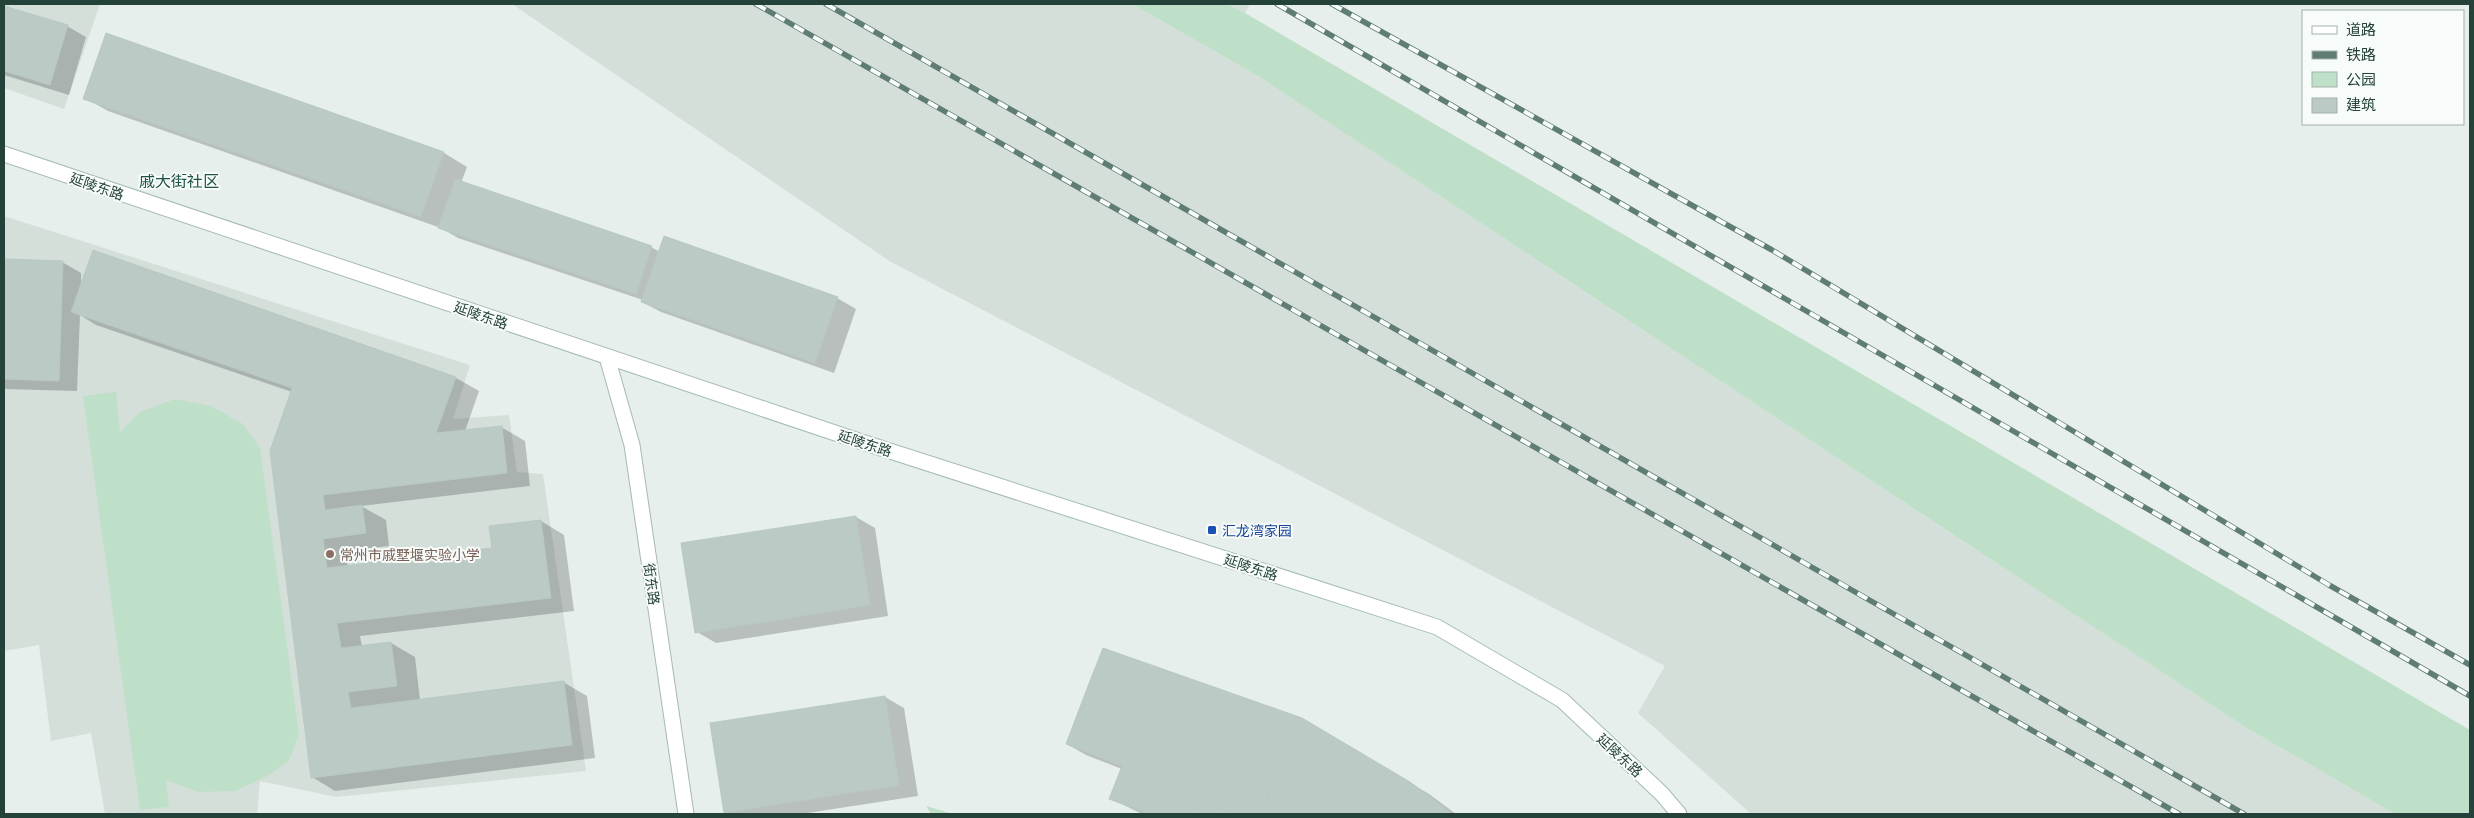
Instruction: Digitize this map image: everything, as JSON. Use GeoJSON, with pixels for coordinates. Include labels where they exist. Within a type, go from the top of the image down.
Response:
{"type":"FeatureCollection","features":[{"type":"Feature","properties":{"kind":"main road","name":"延陵东路"},"geometry":{"type":"LineString","coordinates":[[4,154],[865,444],[1437,627],[1562,700],[1662,794],[1679,814]]}},
{"type":"Feature","properties":{"kind":"main road","name":"街东路"},"geometry":{"type":"LineString","coordinates":[[607,357],[632,445],[686,814]]}},
{"type":"Feature","properties":{"kind":"shaded area"},"geometry":{"type":"Polygon","coordinates":[[[4,4],[100,4],[64,109],[4,88],[4,4]]]}},
{"type":"Feature","properties":{"kind":"shaded area"},"geometry":{"type":"Polygon","coordinates":[[[512,4],[1132,4],[1258,76],[2245,727],[2395,814],[1751,814],[1638,713],[1665,666],[891,262],[512,4]]]}},
{"type":"Feature","properties":{"kind":"shaded area"},"geometry":{"type":"Polygon","coordinates":[[[1227,4],[1250,4],[1245,13],[1227,4]]]}},
{"type":"Feature","properties":{"kind":"shaded area","name":"常州市戚墅堰实验小学"},"geometry":{"type":"Polygon","coordinates":[[[4,216],[470,365],[453,419],[509,415],[517,472],[543,474],[586,771],[336,797],[260,781],[257,814],[105,814],[91,733],[51,741],[39,645],[4,651],[4,216]]]}},
{"type":"Feature","properties":{"kind":"green space"},"geometry":{"type":"Polygon","coordinates":[[[1132,4],[1227,4],[1245,13],[2470,730],[2470,814],[2395,814],[2245,727],[1258,76],[1132,4]]]}},
{"type":"Feature","properties":{"kind":"green space"},"geometry":{"type":"Polygon","coordinates":[[[116,392],[120,432],[140,412],[175,399],[211,406],[243,424],[260,448],[299,734],[289,761],[265,777],[235,791],[198,792],[166,780],[169,807],[140,810],[83,396],[116,392]]]}},
{"type":"Feature","properties":{"kind":"green space"},"geometry":{"type":"Polygon","coordinates":[[[926,806],[953,814],[931,814],[926,806]]]}},
{"type":"Feature","properties":{"kind":"building"},"geometry":{"type":"Polygon","coordinates":[[[4,6],[68,25],[50,85],[4,71],[4,6]]]}},
{"type":"Feature","properties":{"kind":"building"},"geometry":{"type":"Polygon","coordinates":[[[106,33],[444,152],[421,217],[83,99],[106,33]]]}},
{"type":"Feature","properties":{"kind":"building"},"geometry":{"type":"Polygon","coordinates":[[[455,179],[652,246],[636,294],[438,228],[455,179]]]}},
{"type":"Feature","properties":{"kind":"building"},"geometry":{"type":"Polygon","coordinates":[[[664,236],[838,297],[815,363],[641,302],[664,236]]]}},
{"type":"Feature","properties":{"kind":"building"},"geometry":{"type":"Polygon","coordinates":[[[93,250],[456,377],[436,433],[502,426],[507,473],[323,495],[325,510],[362,505],[366,533],[323,539],[327,568],[492,548],[489,526],[541,520],[551,598],[337,623],[341,648],[391,642],[397,686],[348,692],[351,708],[564,681],[572,745],[311,778],[270,451],[292,388],[71,312],[93,250]]]}},
{"type":"Feature","properties":{"kind":"building"},"geometry":{"type":"Polygon","coordinates":[[[4,259],[63,261],[59,381],[4,379],[4,259]]]}},
{"type":"Feature","properties":{"kind":"building"},"geometry":{"type":"Polygon","coordinates":[[[856,516],[870,605],[695,633],[681,543],[856,516]]]}},
{"type":"Feature","properties":{"kind":"building"},"geometry":{"type":"Polygon","coordinates":[[[1103,648],[1302,718],[1410,782],[1453,814],[1261,814],[1284,756],[1090,681],[1103,648]]]}},
{"type":"Feature","properties":{"kind":"building"},"geometry":{"type":"Polygon","coordinates":[[[1090,681],[1284,756],[1261,814],[1234,814],[1196,799],[1190,814],[1149,814],[1109,799],[1122,766],[1066,744],[1090,681]]]}},
{"type":"Feature","properties":{"kind":"building"},"geometry":{"type":"Polygon","coordinates":[[[885,696],[899,785],[724,813],[710,723],[885,696]]]}},
{"type":"Feature","properties":{"kind":"building"},"geometry":{"type":"Polygon","coordinates":[[[1196,799],[1234,814],[1190,814],[1196,799]]]}},
{"type":"Feature","properties":{"kind":"railway"},"geometry":{"type":"LineString","coordinates":[[756,4],[2179,814]]}},
{"type":"Feature","properties":{"kind":"railway"},"geometry":{"type":"LineString","coordinates":[[826,4],[2244,814]]}},
{"type":"Feature","properties":{"kind":"railway"},"geometry":{"type":"LineString","coordinates":[[1277,4],[2470,696]]}},
{"type":"Feature","properties":{"kind":"railway"},"geometry":{"type":"LineString","coordinates":[[1332,4],[1772,250],[2329,585],[2470,665]]}},
{"type":"Feature","properties":{"kind":"place","name":"汇龙湾家园"},"geometry":{"type":"Point","coordinates":[1212,530]}},
{"type":"Feature","properties":{"kind":"place","name":"常州市戚墅堰实验小学"},"geometry":{"type":"Point","coordinates":[330,554]}},
{"type":"Feature","properties":{"kind":"district","name":"戚大街社区"},"geometry":{"type":"Point","coordinates":[179,181]}}]}
